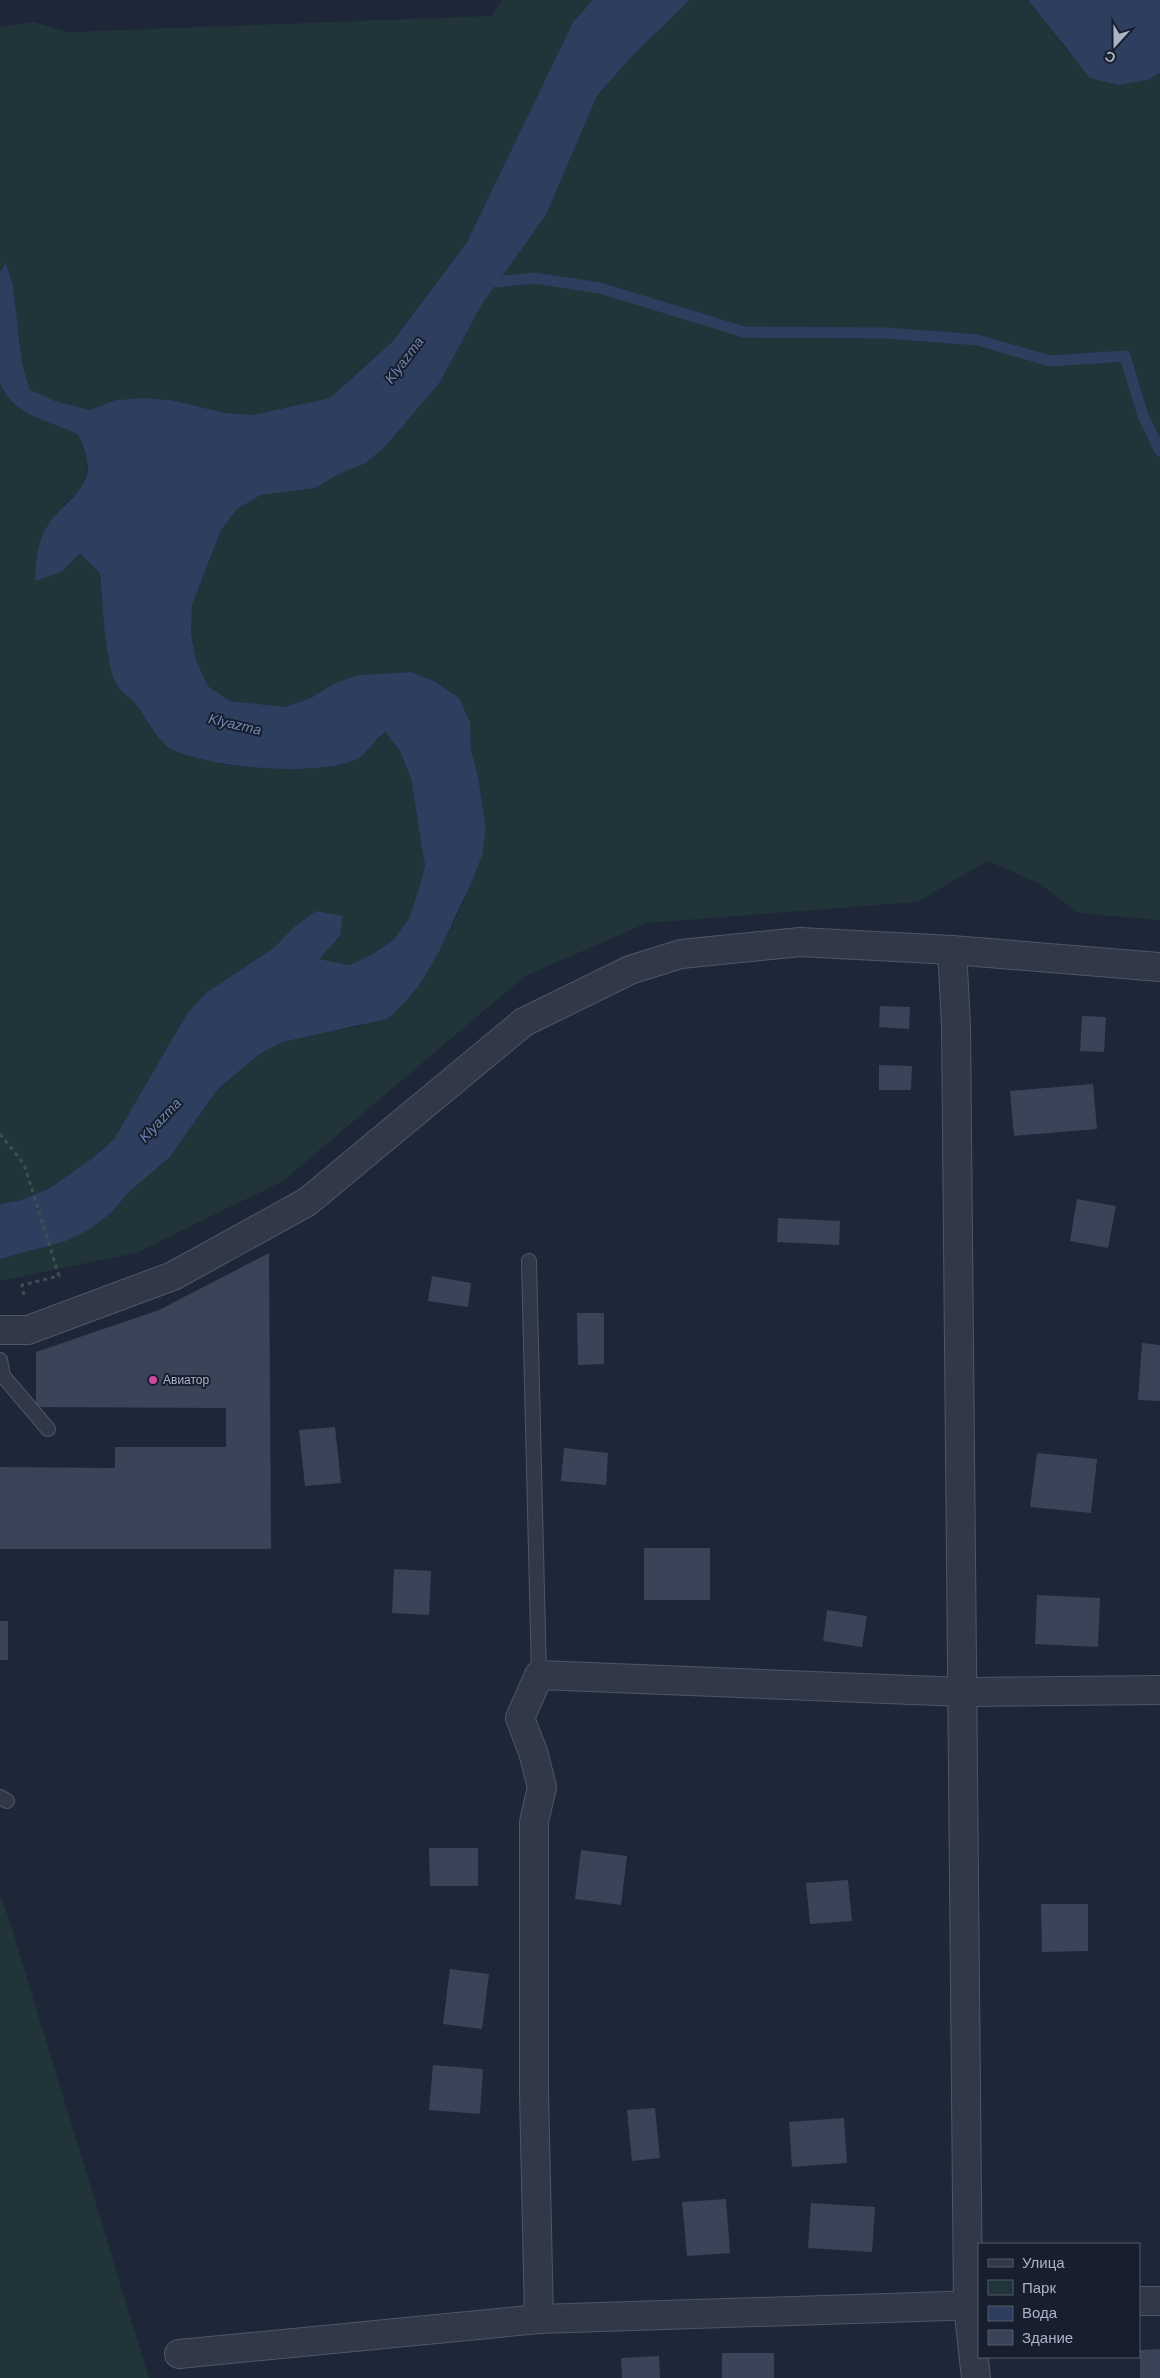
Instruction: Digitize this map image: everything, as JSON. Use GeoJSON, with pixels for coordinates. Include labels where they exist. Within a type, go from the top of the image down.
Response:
{"type":"FeatureCollection","features":[{"type":"Feature","properties":{"kind":"street"},"geometry":{"type":"LineString","coordinates":[[0,1330],[28,1330],[172,1276],[307,1202],[524,1022],[630,970],[681,954],[800,942],[952,950],[1160,967]]}},
{"type":"Feature","properties":{"kind":"street"},"geometry":{"type":"LineString","coordinates":[[952,950],[956,1025],[962,1692],[973,2305],[976,2378]]}},
{"type":"Feature","properties":{"kind":"street"},"geometry":{"type":"LineString","coordinates":[[539,2319],[534,2092],[534,1822],[542,1787],[520,1718],[540,1675],[962,1692],[1160,1690]]}},
{"type":"Feature","properties":{"kind":"street"},"geometry":{"type":"LineString","coordinates":[[1140,2302],[1160,2301]]}},
{"type":"Feature","properties":{"kind":"street"},"geometry":{"type":"LineString","coordinates":[[179,2354],[539,2319],[973,2305]]}},
{"type":"Feature","properties":{"kind":"lane"},"geometry":{"type":"LineString","coordinates":[[528,1261],[540,1675]]}},
{"type":"Feature","properties":{"kind":"lane"},"geometry":{"type":"LineString","coordinates":[[0,1360],[3,1376],[48,1430]]}},
{"type":"Feature","properties":{"kind":"path"},"geometry":{"type":"LineString","coordinates":[[0,1134],[24,1164],[55,1259]]}},
{"type":"Feature","properties":{"kind":"green space"},"geometry":{"type":"Polygon","coordinates":[[[502,0],[593,0],[573,22],[467,242],[392,342],[330,398],[253,415],[225,413],[171,400],[143,398],[116,400],[90,410],[55,401],[30,390],[22,364],[13,285],[6,264],[0,272],[0,27],[33,22],[68,32],[491,16],[502,0]]]}},
{"type":"Feature","properties":{"kind":"green space"},"geometry":{"type":"Polygon","coordinates":[[[690,0],[1028,0],[1069,53],[1147,80],[1160,73],[1160,920],[1078,913],[1040,884],[988,861],[917,902],[647,923],[525,976],[283,1181],[136,1253],[0,1281],[0,1259],[66,1241],[112,1212],[129,1192],[170,1157],[217,1090],[258,1055],[282,1042],[307,1035],[361,1026],[407,1000],[439,952],[463,904],[486,830],[478,776],[471,750],[470,722],[436,682],[412,672],[358,675],[333,684],[311,698],[285,707],[230,701],[208,686],[196,660],[191,634],[192,605],[221,530],[237,509],[261,495],[315,488],[339,474],[364,464],[385,447],[440,382],[482,304],[546,215],[597,96],[634,54],[690,0]]]}},
{"type":"Feature","properties":{"kind":"green space"},"geometry":{"type":"Polygon","coordinates":[[[0,383],[4,392],[52,423],[78,434],[88,461],[83,487],[63,505],[61,572],[80,554],[100,573],[108,659],[117,685],[137,706],[152,729],[172,750],[227,765],[308,769],[361,757],[372,742],[385,732],[400,751],[411,777],[425,866],[409,918],[394,939],[373,954],[349,965],[318,959],[340,936],[294,927],[276,947],[207,992],[188,1012],[114,1139],[93,1158],[48,1189],[22,1200],[0,1204],[0,383]]]}},
{"type":"Feature","properties":{"kind":"green space"},"geometry":{"type":"Polygon","coordinates":[[[0,1896],[8,1916],[149,2378],[0,2378],[0,1896]]]}},
{"type":"Feature","properties":{"kind":"water","name":"Klyazma"},"geometry":{"type":"Polygon","coordinates":[[[593,0],[690,0],[634,54],[597,96],[546,215],[482,304],[440,382],[385,447],[364,464],[339,474],[315,488],[261,495],[237,509],[221,530],[192,605],[191,634],[196,660],[208,686],[230,701],[285,707],[311,698],[333,684],[358,675],[412,672],[436,682],[459,698],[470,722],[471,750],[478,776],[486,829],[482,855],[473,879],[439,952],[420,984],[407,1000],[387,1019],[282,1042],[258,1055],[217,1090],[170,1157],[129,1192],[112,1212],[90,1229],[66,1241],[0,1259],[0,1204],[22,1200],[48,1189],[93,1158],[114,1139],[188,1012],[207,992],[275,947],[294,927],[316,911],[343,916],[340,936],[319,959],[349,965],[373,954],[394,939],[409,918],[425,866],[411,778],[400,751],[385,732],[359,758],[319,768],[294,769],[239,766],[213,762],[173,750],[158,737],[138,707],[117,685],[109,662],[100,573],[80,554],[61,572],[35,581],[41,538],[54,517],[81,488],[88,470],[87,460],[78,434],[22,410],[5,394],[0,383],[0,272],[6,263],[13,285],[22,364],[30,390],[55,401],[90,410],[116,400],[143,398],[171,400],[225,413],[253,415],[330,398],[392,342],[467,242],[573,22],[593,0]]]}},
{"type":"Feature","properties":{"kind":"water"},"geometry":{"type":"Polygon","coordinates":[[[1028,0],[1160,0],[1160,73],[1147,80],[1118,85],[1090,78],[1028,0]]]}},
{"type":"Feature","properties":{"kind":"building"},"geometry":{"type":"Polygon","coordinates":[[[880,1006],[910,1007],[909,1029],[879,1027],[880,1006]]]}},
{"type":"Feature","properties":{"kind":"building"},"geometry":{"type":"Polygon","coordinates":[[[1082,1016],[1106,1017],[1104,1052],[1080,1051],[1082,1016]]]}},
{"type":"Feature","properties":{"kind":"building"},"geometry":{"type":"Polygon","coordinates":[[[879,1065],[912,1066],[911,1090],[879,1090],[879,1065]]]}},
{"type":"Feature","properties":{"kind":"building"},"geometry":{"type":"Polygon","coordinates":[[[1093,1084],[1097,1129],[1014,1136],[1010,1091],[1093,1084]]]}},
{"type":"Feature","properties":{"kind":"building"},"geometry":{"type":"Polygon","coordinates":[[[1077,1199],[1116,1206],[1108,1248],[1070,1241],[1077,1199]]]}},
{"type":"Feature","properties":{"kind":"building"},"geometry":{"type":"Polygon","coordinates":[[[778,1218],[840,1221],[839,1245],[777,1242],[778,1218]]]}},
{"type":"Feature","properties":{"kind":"building","name":"Авиатор"},"geometry":{"type":"Polygon","coordinates":[[[269,1253],[271,1549],[0,1549],[0,1467],[115,1468],[115,1447],[226,1447],[226,1408],[36,1407],[36,1352],[159,1310],[269,1253]]]}},
{"type":"Feature","properties":{"kind":"building"},"geometry":{"type":"Polygon","coordinates":[[[432,1276],[471,1283],[468,1307],[428,1301],[432,1276]]]}},
{"type":"Feature","properties":{"kind":"building"},"geometry":{"type":"Polygon","coordinates":[[[577,1313],[604,1313],[604,1364],[578,1365],[577,1313]]]}},
{"type":"Feature","properties":{"kind":"building"},"geometry":{"type":"Polygon","coordinates":[[[1142,1343],[1160,1345],[1160,1401],[1138,1400],[1142,1343]]]}},
{"type":"Feature","properties":{"kind":"building"},"geometry":{"type":"Polygon","coordinates":[[[335,1427],[341,1483],[305,1486],[299,1430],[335,1427]]]}},
{"type":"Feature","properties":{"kind":"building"},"geometry":{"type":"Polygon","coordinates":[[[564,1448],[608,1453],[606,1485],[561,1481],[564,1448]]]}},
{"type":"Feature","properties":{"kind":"building"},"geometry":{"type":"Polygon","coordinates":[[[1037,1453],[1097,1459],[1091,1513],[1030,1507],[1037,1453]]]}},
{"type":"Feature","properties":{"kind":"building"},"geometry":{"type":"Polygon","coordinates":[[[644,1548],[710,1548],[710,1600],[644,1600],[644,1548]]]}},
{"type":"Feature","properties":{"kind":"building"},"geometry":{"type":"Polygon","coordinates":[[[394,1569],[431,1571],[429,1615],[392,1613],[394,1569]]]}},
{"type":"Feature","properties":{"kind":"building"},"geometry":{"type":"Polygon","coordinates":[[[1037,1595],[1100,1598],[1098,1647],[1035,1644],[1037,1595]]]}},
{"type":"Feature","properties":{"kind":"building"},"geometry":{"type":"Polygon","coordinates":[[[827,1610],[867,1616],[862,1647],[823,1641],[827,1610]]]}},
{"type":"Feature","properties":{"kind":"building"},"geometry":{"type":"Polygon","coordinates":[[[0,1621],[8,1621],[8,1660],[0,1660],[0,1621]]]}},
{"type":"Feature","properties":{"kind":"building"},"geometry":{"type":"Polygon","coordinates":[[[429,1848],[478,1848],[478,1886],[430,1886],[429,1848]]]}},
{"type":"Feature","properties":{"kind":"building"},"geometry":{"type":"Polygon","coordinates":[[[581,1850],[627,1856],[621,1905],[575,1899],[581,1850]]]}},
{"type":"Feature","properties":{"kind":"building"},"geometry":{"type":"Polygon","coordinates":[[[848,1880],[852,1921],[810,1924],[806,1883],[848,1880]]]}},
{"type":"Feature","properties":{"kind":"building"},"geometry":{"type":"Polygon","coordinates":[[[1041,1904],[1088,1904],[1088,1951],[1042,1952],[1041,1904]]]}},
{"type":"Feature","properties":{"kind":"building"},"geometry":{"type":"Polygon","coordinates":[[[450,1969],[489,1974],[482,2029],[443,2024],[450,1969]]]}},
{"type":"Feature","properties":{"kind":"building"},"geometry":{"type":"Polygon","coordinates":[[[433,2065],[483,2069],[480,2114],[429,2110],[433,2065]]]}},
{"type":"Feature","properties":{"kind":"building"},"geometry":{"type":"Polygon","coordinates":[[[655,2108],[660,2158],[632,2161],[627,2110],[655,2108]]]}},
{"type":"Feature","properties":{"kind":"building"},"geometry":{"type":"Polygon","coordinates":[[[844,2118],[847,2163],[792,2167],[789,2122],[844,2118]]]}},
{"type":"Feature","properties":{"kind":"building"},"geometry":{"type":"Polygon","coordinates":[[[726,2199],[730,2253],[687,2256],[682,2202],[726,2199]]]}},
{"type":"Feature","properties":{"kind":"building"},"geometry":{"type":"Polygon","coordinates":[[[811,2203],[875,2207],[872,2252],[808,2248],[811,2203]]]}},
{"type":"Feature","properties":{"kind":"building"},"geometry":{"type":"Polygon","coordinates":[[[1160,2349],[1160,2378],[1140,2378],[1140,2350],[1160,2349]]]}},
{"type":"Feature","properties":{"kind":"building"},"geometry":{"type":"Polygon","coordinates":[[[722,2353],[774,2353],[774,2378],[722,2378],[722,2353]]]}},
{"type":"Feature","properties":{"kind":"building"},"geometry":{"type":"Polygon","coordinates":[[[659,2356],[660,2378],[622,2378],[621,2358],[659,2356]]]}},
{"type":"Feature","properties":{"kind":"waterway"},"geometry":{"type":"LineString","coordinates":[[482,278],[497,282],[534,278],[600,288],[744,332],[887,333],[978,340],[1050,361],[1125,356],[1143,416],[1160,451]]}},
{"type":"Feature","properties":{"kind":"place","name":"Авиатор"},"geometry":{"type":"Point","coordinates":[153,1380]}}]}
